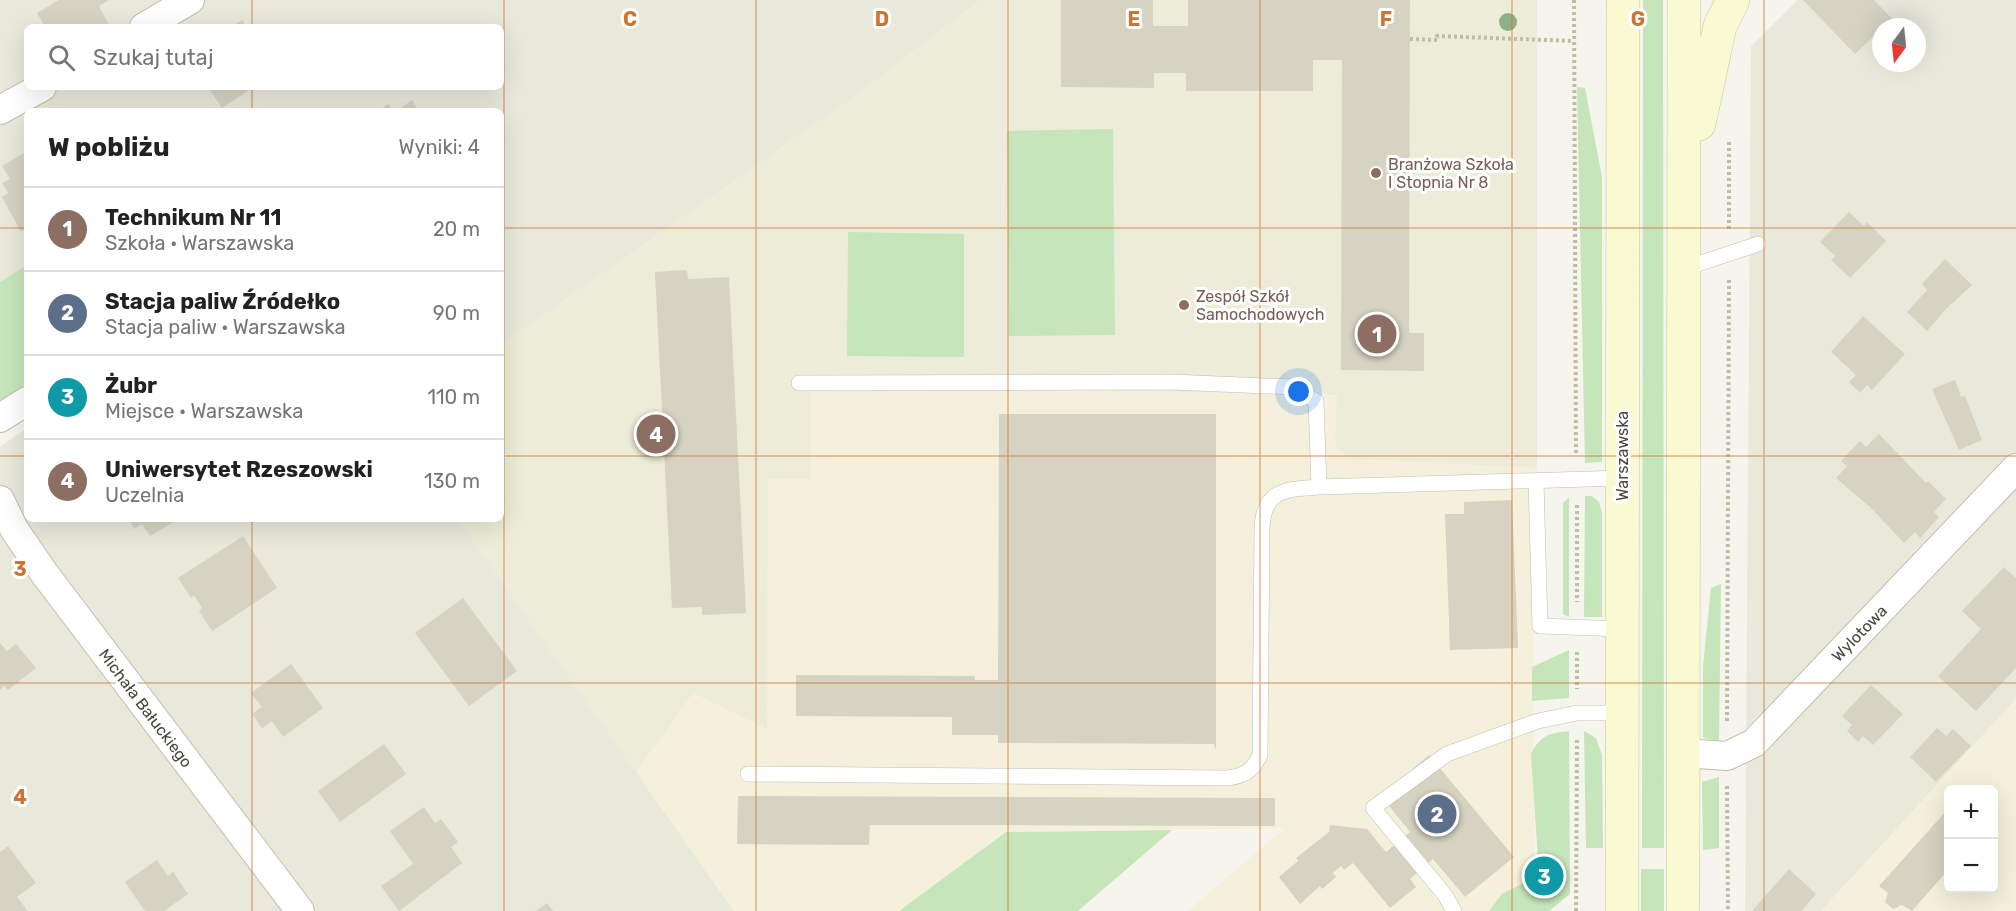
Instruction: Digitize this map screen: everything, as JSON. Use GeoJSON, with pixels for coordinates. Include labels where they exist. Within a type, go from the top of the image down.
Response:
{"type":"FeatureCollection","features":[{"type":"Feature","properties":{"kind":"main road","name":"Warszawska"},"geometry":{"type":"LineString","coordinates":[[1622,911],[1623,0]]}},
{"type":"Feature","properties":{"kind":"main road"},"geometry":{"type":"LineString","coordinates":[[1683,911],[1684,0]]}},
{"type":"Feature","properties":{"kind":"main road"},"geometry":{"type":"LineString","coordinates":[[1684,203],[1710,66],[1720,26],[1733,0]]}},
{"type":"Feature","properties":{"kind":"street"},"geometry":{"type":"LineString","coordinates":[[149,24],[190,0]]}},
{"type":"Feature","properties":{"kind":"street"},"geometry":{"type":"LineString","coordinates":[[0,110],[37,90]]}},
{"type":"Feature","properties":{"kind":"street"},"geometry":{"type":"LineString","coordinates":[[0,418],[24,403]]}},
{"type":"Feature","properties":{"kind":"street","name":"Wylotowa"},"geometry":{"type":"LineString","coordinates":[[1683,753],[1727,756],[1754,743],[2016,468]]}},
{"type":"Feature","properties":{"kind":"street","name":"Michała Bałuckiego"},"geometry":{"type":"LineString","coordinates":[[0,500],[7,531],[44,573],[300,911]]}},
{"type":"Feature","properties":{"kind":"lane"},"geometry":{"type":"LineString","coordinates":[[1683,269],[1758,244]]}},
{"type":"Feature","properties":{"kind":"lane"},"geometry":{"type":"LineString","coordinates":[[799,383],[1171,382],[1292,387],[1316,401],[1319,487]]}},
{"type":"Feature","properties":{"kind":"lane"},"geometry":{"type":"LineString","coordinates":[[748,774],[1229,778],[1244,775],[1254,766],[1260,755],[1262,529],[1265,511],[1271,499],[1282,490],[1622,478]]}},
{"type":"Feature","properties":{"kind":"lane"},"geometry":{"type":"LineString","coordinates":[[1536,481],[1540,626],[1622,629]]}},
{"type":"Feature","properties":{"kind":"lane"},"geometry":{"type":"LineString","coordinates":[[1454,911],[1445,895],[1373,808],[1447,754],[1538,721],[1577,713],[1622,713]]}},
{"type":"Feature","properties":{"kind":"path"},"geometry":{"type":"LineString","coordinates":[[1410,39],[1437,40],[1437,36],[1574,40]]}},
{"type":"Feature","properties":{"kind":"path"},"geometry":{"type":"LineString","coordinates":[[1728,911],[1729,136]]}},
{"type":"Feature","properties":{"kind":"shaded area"},"geometry":{"type":"Polygon","coordinates":[[[0,0],[981,0],[851,99],[504,343],[504,108],[24,108],[24,267],[0,282],[0,0]]]}},
{"type":"Feature","properties":{"kind":"shaded area","name":"Zespół Szkół Samochodowych"},"geometry":{"type":"Polygon","coordinates":[[[981,0],[1537,0],[1537,468],[1355,459],[1340,452],[1335,443],[1337,395],[828,385],[811,389],[811,479],[768,479],[767,729],[693,693],[636,772],[460,522],[504,522],[504,343],[851,99],[981,0]]]}},
{"type":"Feature","properties":{"kind":"shaded area"},"geometry":{"type":"Polygon","coordinates":[[[1798,0],[2016,0],[2016,699],[1821,911],[1745,911],[1751,46],[1798,0]]]}},
{"type":"Feature","properties":{"kind":"shaded area"},"geometry":{"type":"Polygon","coordinates":[[[828,385],[1337,396],[1335,443],[1355,459],[1537,468],[1533,665],[1535,905],[1528,911],[1188,911],[1285,828],[1006,832],[899,911],[734,911],[636,772],[693,693],[767,729],[768,479],[811,479],[811,390],[828,385]]]}},
{"type":"Feature","properties":{"kind":"shaded area"},"geometry":{"type":"Polygon","coordinates":[[[24,430],[24,522],[460,522],[734,911],[0,911],[0,447],[24,430]]]}},
{"type":"Feature","properties":{"kind":"shaded area"},"geometry":{"type":"Polygon","coordinates":[[[2016,699],[2016,911],[1821,911],[2016,699]]]}},
{"type":"Feature","properties":{"kind":"green space"},"geometry":{"type":"Polygon","coordinates":[[[1643,0],[1663,0],[1664,848],[1642,848],[1643,0]]]}},
{"type":"Feature","properties":{"kind":"green space"},"geometry":{"type":"Polygon","coordinates":[[[1577,87],[1585,88],[1602,177],[1602,462],[1585,463],[1577,87]]]}},
{"type":"Feature","properties":{"kind":"green space"},"geometry":{"type":"Polygon","coordinates":[[[1113,129],[1115,335],[1009,336],[1007,131],[1113,129]]]}},
{"type":"Feature","properties":{"kind":"green space"},"geometry":{"type":"Polygon","coordinates":[[[848,232],[964,234],[964,357],[847,356],[848,232]]]}},
{"type":"Feature","properties":{"kind":"green space"},"geometry":{"type":"Polygon","coordinates":[[[24,267],[24,389],[0,404],[0,282],[24,267]]]}},
{"type":"Feature","properties":{"kind":"green space"},"geometry":{"type":"Polygon","coordinates":[[[1585,496],[1592,496],[1599,502],[1602,513],[1602,617],[1584,617],[1585,496]]]}},
{"type":"Feature","properties":{"kind":"green space"},"geometry":{"type":"Polygon","coordinates":[[[1569,497],[1569,617],[1563,614],[1563,503],[1569,497]]]}},
{"type":"Feature","properties":{"kind":"green space"},"geometry":{"type":"Polygon","coordinates":[[[1721,584],[1719,741],[1703,738],[1703,666],[1711,588],[1721,584]]]}},
{"type":"Feature","properties":{"kind":"green space"},"geometry":{"type":"Polygon","coordinates":[[[1569,650],[1569,698],[1532,701],[1532,667],[1569,650]]]}},
{"type":"Feature","properties":{"kind":"green space"},"geometry":{"type":"Polygon","coordinates":[[[1569,731],[1570,894],[1549,911],[1489,911],[1502,894],[1539,875],[1531,754],[1546,736],[1569,731]]]}},
{"type":"Feature","properties":{"kind":"green space"},"geometry":{"type":"Polygon","coordinates":[[[1584,731],[1596,738],[1602,755],[1603,848],[1586,848],[1584,731]]]}},
{"type":"Feature","properties":{"kind":"green space"},"geometry":{"type":"Polygon","coordinates":[[[1719,777],[1719,848],[1703,850],[1702,782],[1719,777]]]}},
{"type":"Feature","properties":{"kind":"green space"},"geometry":{"type":"Polygon","coordinates":[[[1172,830],[1078,911],[899,911],[1006,832],[1172,830]]]}},
{"type":"Feature","properties":{"kind":"green space"},"geometry":{"type":"Polygon","coordinates":[[[1641,869],[1664,869],[1664,911],[1641,911],[1641,869]]]}},
{"type":"Feature","properties":{"kind":"building"},"geometry":{"type":"Polygon","coordinates":[[[59,0],[109,0],[99,6],[108,24],[43,24],[37,13],[59,0]]]}},
{"type":"Feature","properties":{"kind":"building"},"geometry":{"type":"Polygon","coordinates":[[[1061,0],[1153,0],[1153,26],[1188,26],[1188,0],[1410,0],[1409,333],[1424,333],[1424,371],[1341,370],[1342,60],[1313,60],[1313,91],[1186,91],[1186,73],[1154,73],[1154,88],[1061,87],[1061,0]]]}},
{"type":"Feature","properties":{"kind":"building"},"geometry":{"type":"Polygon","coordinates":[[[1803,0],[1874,0],[1891,18],[1872,18],[1872,38],[1855,54],[1803,0]]]}},
{"type":"Feature","properties":{"kind":"building"},"geometry":{"type":"Polygon","coordinates":[[[210,90],[249,90],[222,108],[210,90]]]}},
{"type":"Feature","properties":{"kind":"building"},"geometry":{"type":"Polygon","coordinates":[[[412,100],[417,108],[401,108],[412,100]]]}},
{"type":"Feature","properties":{"kind":"building"},"geometry":{"type":"Polygon","coordinates":[[[24,153],[24,230],[21,232],[2,197],[8,193],[2,183],[10,179],[2,166],[24,153]]]}},
{"type":"Feature","properties":{"kind":"building"},"geometry":{"type":"Polygon","coordinates":[[[1849,212],[1864,226],[1867,222],[1886,241],[1850,278],[1831,260],[1835,256],[1820,242],[1849,212]]]}},
{"type":"Feature","properties":{"kind":"building"},"geometry":{"type":"Polygon","coordinates":[[[1945,259],[1972,285],[1946,309],[1927,331],[1907,312],[1927,290],[1922,284],[1945,259]]]}},
{"type":"Feature","properties":{"kind":"building"},"geometry":{"type":"Polygon","coordinates":[[[687,270],[688,279],[729,277],[746,613],[702,615],[702,607],[672,608],[655,272],[687,270]]]}},
{"type":"Feature","properties":{"kind":"building"},"geometry":{"type":"Polygon","coordinates":[[[1863,316],[1905,354],[1872,390],[1867,385],[1860,393],[1849,382],[1856,375],[1831,352],[1863,316]]]}},
{"type":"Feature","properties":{"kind":"building"},"geometry":{"type":"Polygon","coordinates":[[[1955,380],[1961,397],[1965,396],[1982,440],[1959,450],[1932,389],[1955,380]]]}},
{"type":"Feature","properties":{"kind":"building"},"geometry":{"type":"Polygon","coordinates":[[[999,414],[1216,414],[1216,750],[1214,744],[998,743],[998,735],[952,735],[952,717],[796,716],[796,675],[975,676],[975,680],[998,680],[999,414]]]}},
{"type":"Feature","properties":{"kind":"building"},"geometry":{"type":"Polygon","coordinates":[[[1879,434],[1926,483],[1928,481],[1946,499],[1934,512],[1939,517],[1920,538],[1915,532],[1904,543],[1872,509],[1869,510],[1871,508],[1836,478],[1847,466],[1841,461],[1860,441],[1866,447],[1879,434]]]}},
{"type":"Feature","properties":{"kind":"building"},"geometry":{"type":"Polygon","coordinates":[[[1512,500],[1518,648],[1450,650],[1445,514],[1464,514],[1464,502],[1512,500]]]}},
{"type":"Feature","properties":{"kind":"building"},"geometry":{"type":"Polygon","coordinates":[[[130,522],[174,522],[150,536],[142,524],[134,529],[130,522]]]}},
{"type":"Feature","properties":{"kind":"building"},"geometry":{"type":"Polygon","coordinates":[[[243,536],[277,588],[212,631],[199,611],[202,608],[194,595],[191,598],[178,578],[243,536]]]}},
{"type":"Feature","properties":{"kind":"building"},"geometry":{"type":"Polygon","coordinates":[[[2004,567],[2016,578],[2016,668],[1976,711],[1938,676],[1981,629],[1962,611],[2004,567]]]}},
{"type":"Feature","properties":{"kind":"building"},"geometry":{"type":"Polygon","coordinates":[[[463,598],[517,671],[469,706],[415,633],[463,598]]]}},
{"type":"Feature","properties":{"kind":"building"},"geometry":{"type":"Polygon","coordinates":[[[0,643],[7,651],[16,644],[36,668],[8,690],[4,686],[0,690],[0,643]]]}},
{"type":"Feature","properties":{"kind":"building"},"geometry":{"type":"Polygon","coordinates":[[[291,664],[323,708],[283,737],[272,721],[262,728],[252,714],[262,707],[251,693],[291,664]]]}},
{"type":"Feature","properties":{"kind":"building"},"geometry":{"type":"Polygon","coordinates":[[[1871,685],[1903,714],[1873,745],[1863,736],[1858,742],[1847,731],[1852,725],[1842,716],[1871,685]]]}},
{"type":"Feature","properties":{"kind":"building"},"geometry":{"type":"Polygon","coordinates":[[[1937,728],[1946,736],[1953,729],[1971,746],[1936,782],[1910,757],[1937,728]]]}},
{"type":"Feature","properties":{"kind":"building"},"geometry":{"type":"Polygon","coordinates":[[[384,744],[406,774],[340,822],[318,791],[384,744]]]}},
{"type":"Feature","properties":{"kind":"building"},"geometry":{"type":"Polygon","coordinates":[[[1429,755],[1514,857],[1465,897],[1433,859],[1410,879],[1416,887],[1390,908],[1353,863],[1344,870],[1341,866],[1333,873],[1336,877],[1322,889],[1320,886],[1300,904],[1279,877],[1298,861],[1296,858],[1329,832],[1330,825],[1367,829],[1386,852],[1410,832],[1381,796],[1429,755]]]}},
{"type":"Feature","properties":{"kind":"building"},"geometry":{"type":"Polygon","coordinates":[[[738,796],[1275,798],[1275,826],[870,825],[869,845],[737,844],[738,796]]]}},
{"type":"Feature","properties":{"kind":"building"},"geometry":{"type":"Polygon","coordinates":[[[424,807],[435,823],[441,819],[458,842],[451,847],[462,863],[399,911],[381,886],[413,864],[390,831],[424,807]]]}},
{"type":"Feature","properties":{"kind":"building"},"geometry":{"type":"Polygon","coordinates":[[[1944,813],[1944,875],[1912,911],[1902,905],[1893,909],[1885,902],[1888,893],[1879,886],[1944,813]]]}},
{"type":"Feature","properties":{"kind":"building"},"geometry":{"type":"Polygon","coordinates":[[[8,846],[36,883],[17,897],[28,911],[0,911],[0,852],[8,846]]]}},
{"type":"Feature","properties":{"kind":"building"},"geometry":{"type":"Polygon","coordinates":[[[157,860],[168,876],[173,872],[188,894],[164,911],[145,911],[125,882],[157,860]]]}},
{"type":"Feature","properties":{"kind":"building"},"geometry":{"type":"Polygon","coordinates":[[[1789,869],[1816,894],[1801,911],[1752,911],[1789,869]]]}},
{"type":"Feature","properties":{"kind":"building"},"geometry":{"type":"Polygon","coordinates":[[[547,903],[553,911],[535,911],[547,903]]]}},
{"type":"Feature","properties":{"kind":"place","name":"Branżowa Szkoła I Stopnia Nr 8"},"geometry":{"type":"Point","coordinates":[1376,173]}},
{"type":"Feature","properties":{"kind":"place","name":"Zespół Szkół Samochodowych"},"geometry":{"type":"Point","coordinates":[1184,305]}},
{"type":"Feature","properties":{"kind":"place","name":"Technikum Nr 11"},"geometry":{"type":"Point","coordinates":[1377,334]}},
{"type":"Feature","properties":{"kind":"place","name":"Uniwersytet Rzeszowski"},"geometry":{"type":"Point","coordinates":[656,434]}},
{"type":"Feature","properties":{"kind":"place","name":"Stacja paliw Źródełko"},"geometry":{"type":"Point","coordinates":[1437,814]}},
{"type":"Feature","properties":{"kind":"place","name":"Żubr"},"geometry":{"type":"Point","coordinates":[1544,876]}}]}
